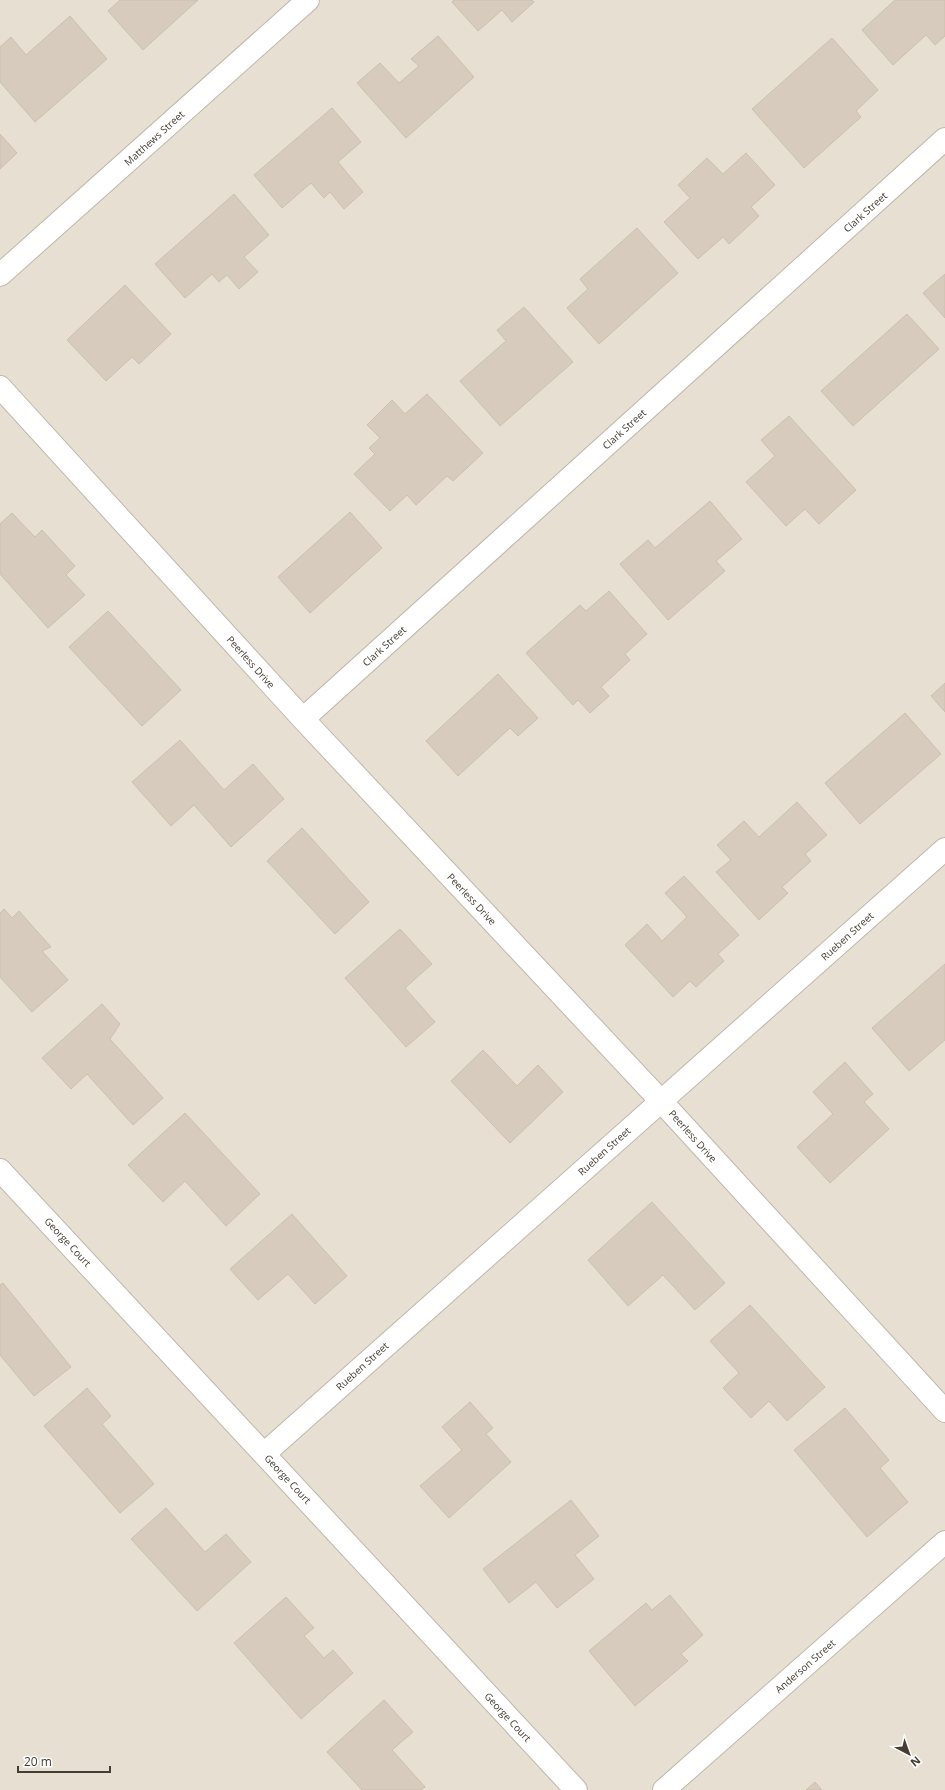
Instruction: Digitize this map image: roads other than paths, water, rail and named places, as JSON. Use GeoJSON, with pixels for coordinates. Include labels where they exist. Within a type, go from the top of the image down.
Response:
{"type":"FeatureCollection","features":[{"type":"Feature","properties":{"kind":"street","name":"Matthews Street"},"geometry":{"type":"LineString","coordinates":[[0,275],[308,0]]}},
{"type":"Feature","properties":{"kind":"street","name":"Clark Street"},"geometry":{"type":"LineString","coordinates":[[303,719],[945,139]]}},
{"type":"Feature","properties":{"kind":"street","name":"Peerless Drive"},"geometry":{"type":"LineString","coordinates":[[0,387],[303,719],[661,1101],[945,1411]]}},
{"type":"Feature","properties":{"kind":"street","name":"Rueben Street"},"geometry":{"type":"LineString","coordinates":[[264,1454],[945,849]]}},
{"type":"Feature","properties":{"kind":"street","name":"George Court"},"geometry":{"type":"LineString","coordinates":[[0,1170],[576,1790]]}},
{"type":"Feature","properties":{"kind":"street","name":"Anderson Street"},"geometry":{"type":"LineString","coordinates":[[664,1790],[945,1542]]}}]}
